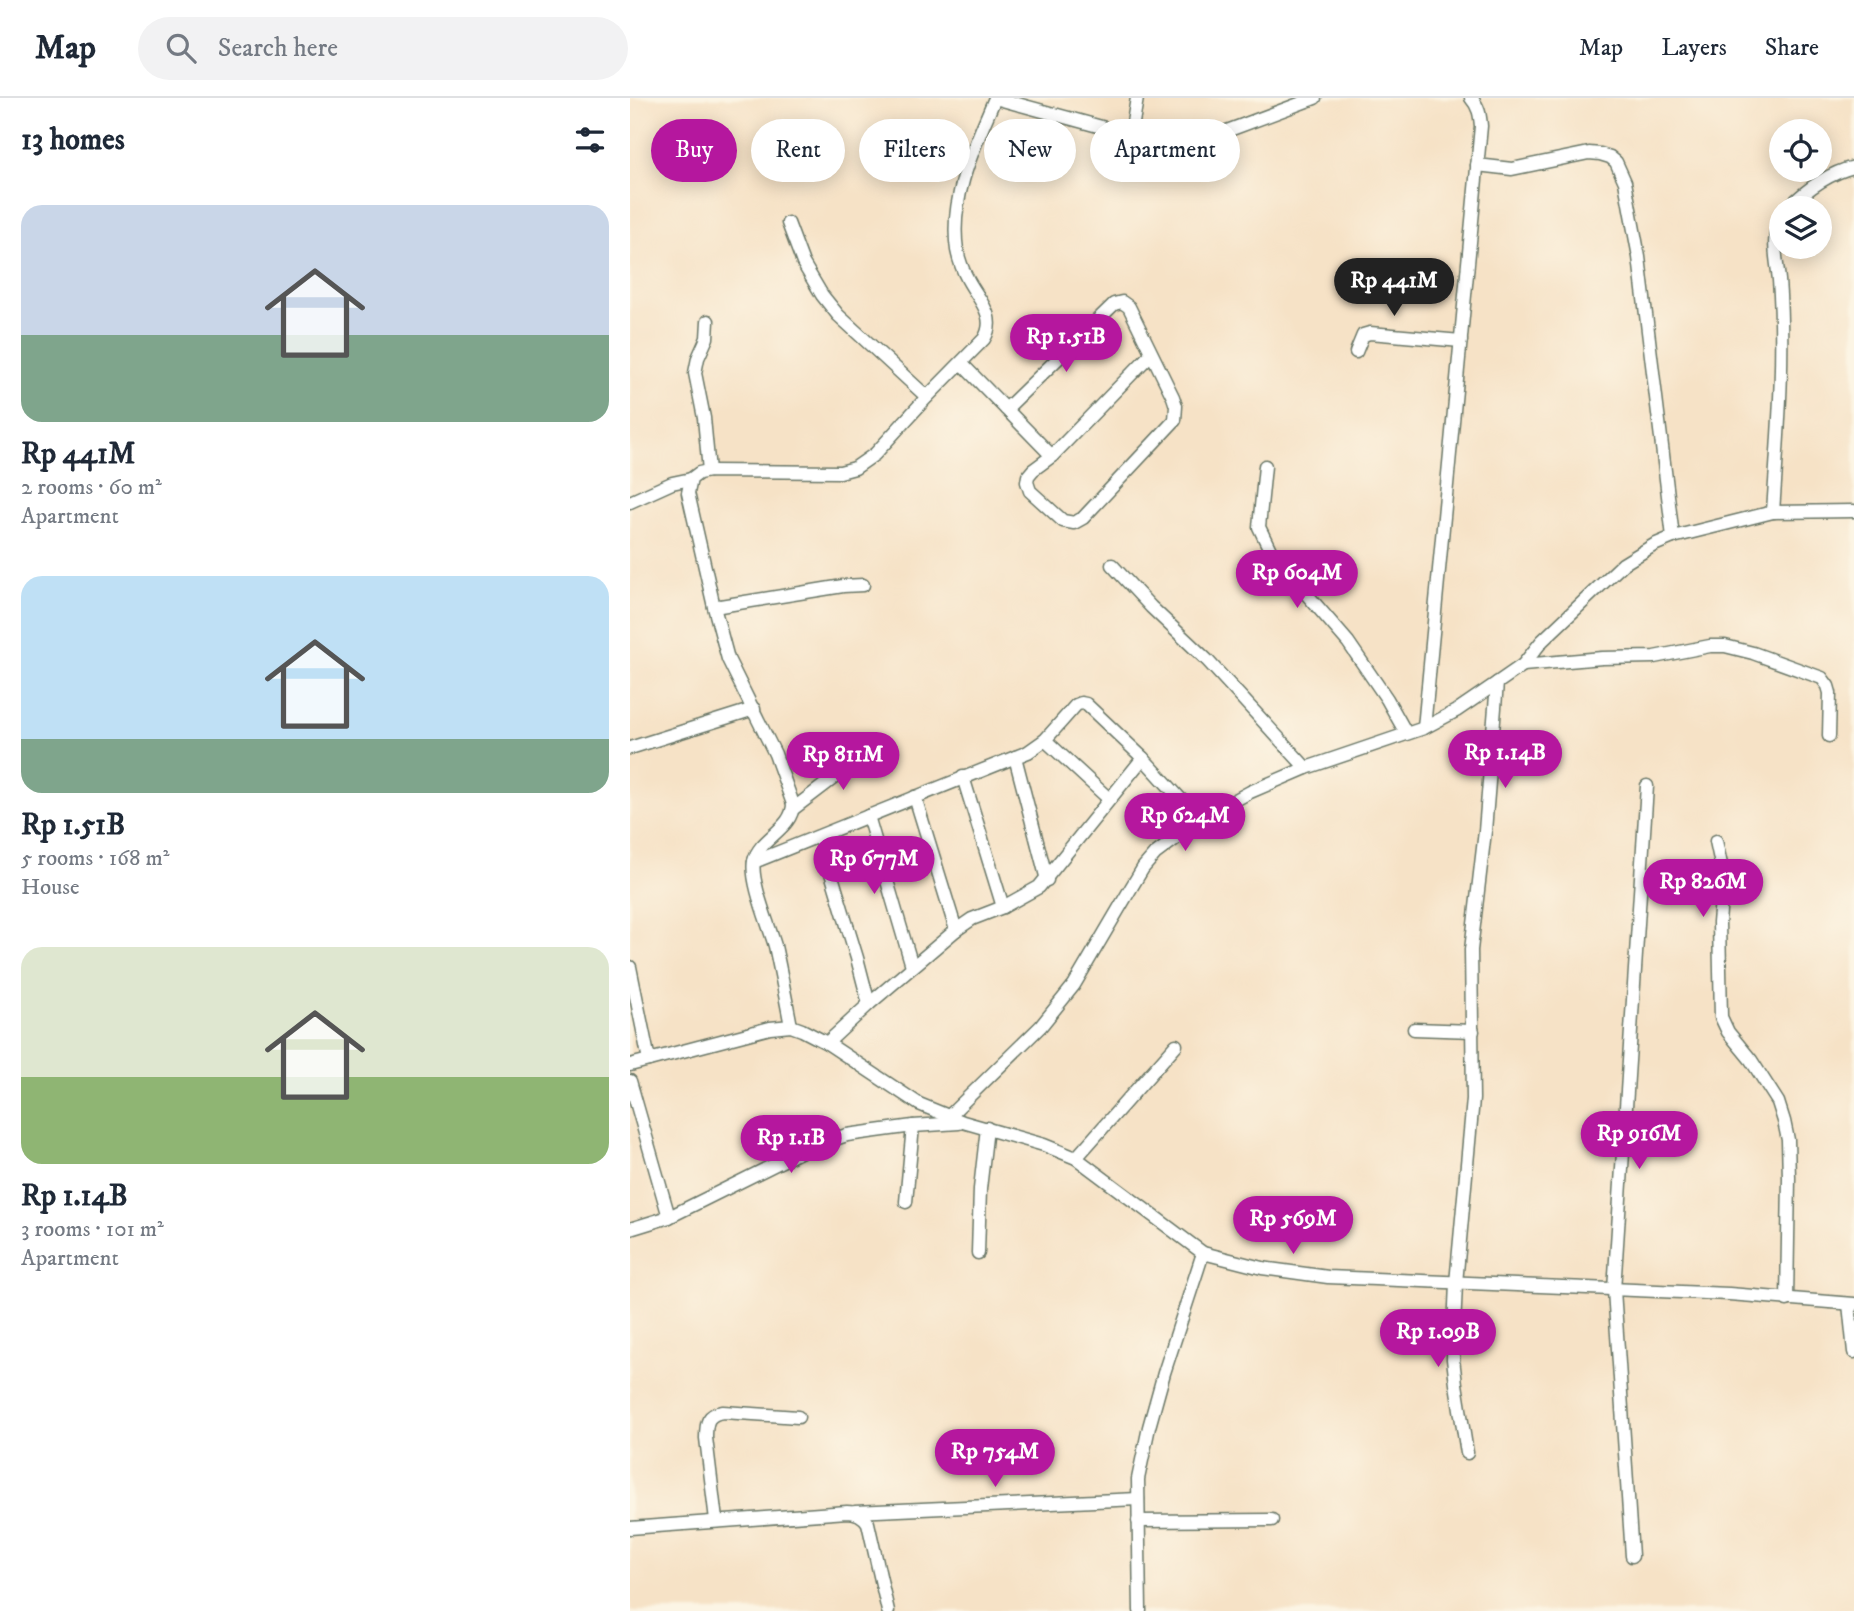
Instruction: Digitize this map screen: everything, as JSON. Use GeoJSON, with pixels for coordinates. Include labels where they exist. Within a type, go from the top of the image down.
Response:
{"type":"FeatureCollection","features":[{"type":"Feature","properties":{"kind":"street"},"geometry":{"type":"LineString","coordinates":[[1134,119],[1137,98]]}},
{"type":"Feature","properties":{"kind":"street"},"geometry":{"type":"LineString","coordinates":[[1240,127],[1315,98]]}},
{"type":"Feature","properties":{"kind":"street"},"geometry":{"type":"LineString","coordinates":[[1424,728],[1481,126],[1480,113],[1471,98]]}},
{"type":"Feature","properties":{"kind":"street"},"geometry":{"type":"LineString","coordinates":[[630,502],[691,479],[699,472],[840,472],[855,468],[875,454],[988,332],[986,309],[961,266],[957,251],[957,207],[971,153],[1000,99],[1090,124]]}},
{"type":"Feature","properties":{"kind":"street"},"geometry":{"type":"LineString","coordinates":[[1477,165],[1512,169],[1589,153],[1610,157],[1620,168],[1639,257],[1673,537]]}},
{"type":"Feature","properties":{"kind":"street"},"geometry":{"type":"LineString","coordinates":[[1802,196],[1827,177],[1854,167]]}},
{"type":"Feature","properties":{"kind":"street"},"geometry":{"type":"LineString","coordinates":[[788,223],[803,263],[822,295],[838,315],[927,397]]}},
{"type":"Feature","properties":{"kind":"street"},"geometry":{"type":"LineString","coordinates":[[1773,512],[1780,362],[1777,259]]}},
{"type":"Feature","properties":{"kind":"street"},"geometry":{"type":"LineString","coordinates":[[1006,409],[1118,302],[1129,307],[1173,397],[1176,406],[1175,420],[1083,518],[1074,523],[1063,521],[1036,497],[1028,487],[1028,476],[1052,456],[1151,354]]}},
{"type":"Feature","properties":{"kind":"street"},"geometry":{"type":"LineString","coordinates":[[708,321],[707,338],[695,373],[704,418],[709,471]]}},
{"type":"Feature","properties":{"kind":"street"},"geometry":{"type":"LineString","coordinates":[[1356,352],[1363,335],[1370,333],[1461,341]]}},
{"type":"Feature","properties":{"kind":"street"},"geometry":{"type":"LineString","coordinates":[[961,363],[1052,456]]}},
{"type":"Feature","properties":{"kind":"street"},"geometry":{"type":"LineString","coordinates":[[1265,466],[1259,527],[1263,538],[1272,554],[1348,642],[1387,699],[1406,733]]}},
{"type":"Feature","properties":{"kind":"street"},"geometry":{"type":"LineString","coordinates":[[691,479],[688,493],[728,659],[775,754],[791,796],[793,809]]}},
{"type":"Feature","properties":{"kind":"street"},"geometry":{"type":"LineString","coordinates":[[948,1116],[1041,1026],[1074,985],[1143,868],[1155,855],[1206,816],[1250,792],[1306,768],[1424,728],[1456,711],[1523,665],[1542,641],[1623,564],[1654,545],[1673,537],[1773,512],[1854,511]]}},
{"type":"Feature","properties":{"kind":"street"},"geometry":{"type":"LineString","coordinates":[[1112,565],[1151,607],[1207,660],[1306,768]]}},
{"type":"Feature","properties":{"kind":"street"},"geometry":{"type":"LineString","coordinates":[[714,607],[863,585]]}},
{"type":"Feature","properties":{"kind":"street"},"geometry":{"type":"LineString","coordinates":[[1523,665],[1602,658],[1654,657],[1710,646],[1725,646],[1753,653],[1822,678],[1830,693],[1829,736]]}},
{"type":"Feature","properties":{"kind":"street"},"geometry":{"type":"LineString","coordinates":[[1466,1453],[1453,1359],[1456,1283],[1473,1099],[1471,950],[1485,831],[1497,683]]}},
{"type":"Feature","properties":{"kind":"street"},"geometry":{"type":"LineString","coordinates":[[754,862],[1028,752],[1045,740],[1076,705],[1081,703],[1086,704],[1143,758],[1186,805]]}},
{"type":"Feature","properties":{"kind":"street"},"geometry":{"type":"LineString","coordinates":[[630,748],[754,709]]}},
{"type":"Feature","properties":{"kind":"street"},"geometry":{"type":"LineString","coordinates":[[1045,740],[1109,799]]}},
{"type":"Feature","properties":{"kind":"street"},"geometry":{"type":"LineString","coordinates":[[1493,744],[1550,751]]}},
{"type":"Feature","properties":{"kind":"street"},"geometry":{"type":"LineString","coordinates":[[791,1027],[774,945],[754,875],[756,855],[788,821],[793,809],[873,748]]}},
{"type":"Feature","properties":{"kind":"street"},"geometry":{"type":"LineString","coordinates":[[1015,758],[1046,880]]}},
{"type":"Feature","properties":{"kind":"street"},"geometry":{"type":"LineString","coordinates":[[827,1043],[956,930],[972,919],[1003,907],[1039,887],[1143,758]]}},
{"type":"Feature","properties":{"kind":"street"},"geometry":{"type":"LineString","coordinates":[[963,777],[1003,907]]}},
{"type":"Feature","properties":{"kind":"street"},"geometry":{"type":"LineString","coordinates":[[1632,1556],[1614,1290],[1647,786]]}},
{"type":"Feature","properties":{"kind":"street"},"geometry":{"type":"LineString","coordinates":[[915,796],[956,930]]}},
{"type":"Feature","properties":{"kind":"street"},"geometry":{"type":"LineString","coordinates":[[868,816],[912,966]]}},
{"type":"Feature","properties":{"kind":"street"},"geometry":{"type":"LineString","coordinates":[[820,837],[869,1004]]}},
{"type":"Feature","properties":{"kind":"street"},"geometry":{"type":"LineString","coordinates":[[1716,841],[1723,874],[1719,923],[1721,1017],[1728,1032],[1751,1060],[1777,1102],[1787,1140],[1787,1300]]}},
{"type":"Feature","properties":{"kind":"street"},"geometry":{"type":"LineString","coordinates":[[630,967],[649,1060]]}},
{"type":"Feature","properties":{"kind":"street"},"geometry":{"type":"LineString","coordinates":[[630,1065],[737,1035],[791,1027],[827,1043],[919,1104],[963,1122],[1044,1145],[1076,1158],[1203,1253],[1262,1268],[1350,1278],[1729,1294],[1851,1304],[1854,1352]]}},
{"type":"Feature","properties":{"kind":"street"},"geometry":{"type":"LineString","coordinates":[[1414,1029],[1473,1031]]}},
{"type":"Feature","properties":{"kind":"street"},"geometry":{"type":"LineString","coordinates":[[1076,1158],[1177,1045]]}},
{"type":"Feature","properties":{"kind":"street"},"geometry":{"type":"LineString","coordinates":[[630,1081],[669,1217]]}},
{"type":"Feature","properties":{"kind":"street"},"geometry":{"type":"LineString","coordinates":[[630,1229],[669,1217],[810,1147],[847,1135],[963,1122]]}},
{"type":"Feature","properties":{"kind":"street"},"geometry":{"type":"LineString","coordinates":[[906,1202],[913,1126]]}},
{"type":"Feature","properties":{"kind":"street"},"geometry":{"type":"LineString","coordinates":[[978,1253],[979,1189],[987,1128]]}},
{"type":"Feature","properties":{"kind":"street"},"geometry":{"type":"LineString","coordinates":[[1140,1611],[1138,1479],[1164,1373],[1203,1253]]}},
{"type":"Feature","properties":{"kind":"street"},"geometry":{"type":"LineString","coordinates":[[716,1520],[706,1438],[709,1418],[723,1412],[798,1417]]}},
{"type":"Feature","properties":{"kind":"street"},"geometry":{"type":"LineString","coordinates":[[855,1513],[1138,1499]]}},
{"type":"Feature","properties":{"kind":"street"},"geometry":{"type":"LineString","coordinates":[[630,1528],[847,1511],[855,1513],[864,1517],[868,1523],[888,1611]]}},
{"type":"Feature","properties":{"kind":"street"},"geometry":{"type":"LineString","coordinates":[[1138,1521],[1272,1520]]}}]}
